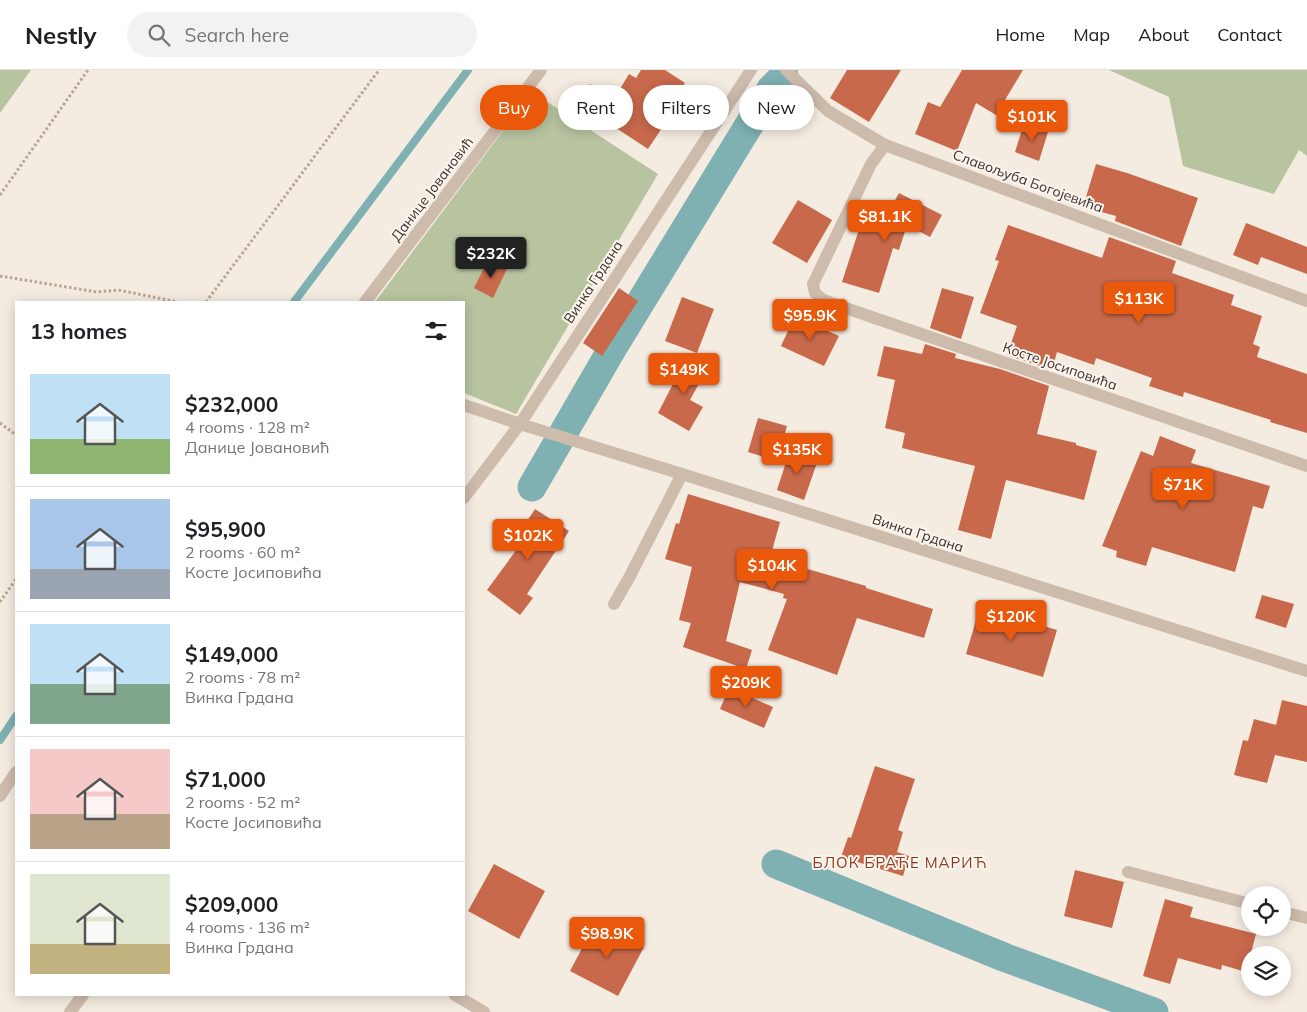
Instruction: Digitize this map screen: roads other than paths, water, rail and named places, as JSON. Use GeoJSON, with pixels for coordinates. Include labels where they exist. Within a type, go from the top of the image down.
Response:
{"type":"FeatureCollection","features":[{"type":"Feature","properties":{"kind":"street","name":"Данице Јовановић"},"geometry":{"type":"LineString","coordinates":[[366,301],[541,70]]}},
{"type":"Feature","properties":{"kind":"street","name":"Винка Грдана"},"geometry":{"type":"LineString","coordinates":[[465,497],[520,424],[676,182],[751,70]]}},
{"type":"Feature","properties":{"kind":"street","name":"Славољуба Богојевића"},"geometry":{"type":"LineString","coordinates":[[786,70],[828,111],[885,145],[1307,301]]}},
{"type":"Feature","properties":{"kind":"street","name":"Косте Јосиповића"},"geometry":{"type":"LineString","coordinates":[[885,145],[871,164],[813,284],[815,294],[831,303],[1307,466]]}},
{"type":"Feature","properties":{"kind":"street","name":"Винка Грдана"},"geometry":{"type":"LineString","coordinates":[[465,405],[1307,672]]}},
{"type":"Feature","properties":{"kind":"street"},"geometry":{"type":"LineString","coordinates":[[614,604],[682,474]]}},
{"type":"Feature","properties":{"kind":"street"},"geometry":{"type":"LineString","coordinates":[[0,796],[15,774]]}},
{"type":"Feature","properties":{"kind":"street"},"geometry":{"type":"LineString","coordinates":[[1128,872],[1241,902]]}},
{"type":"Feature","properties":{"kind":"street"},"geometry":{"type":"LineString","coordinates":[[1291,914],[1307,918]]}},
{"type":"Feature","properties":{"kind":"street"},"geometry":{"type":"LineString","coordinates":[[70,1012],[83,996]]}},
{"type":"Feature","properties":{"kind":"street"},"geometry":{"type":"LineString","coordinates":[[457,996],[484,1012]]}},
{"type":"Feature","properties":{"kind":"waterway"},"geometry":{"type":"LineString","coordinates":[[295,301],[468,70]]}},
{"type":"Feature","properties":{"kind":"waterway"},"geometry":{"type":"LineString","coordinates":[[532,487],[612,349],[771,89],[784,76]]}},
{"type":"Feature","properties":{"kind":"waterway"},"geometry":{"type":"LineString","coordinates":[[0,740],[15,718]]}},
{"type":"Feature","properties":{"kind":"waterway"},"geometry":{"type":"LineString","coordinates":[[776,864],[1006,958],[1154,1012]]}},
{"type":"Feature","properties":{"kind":"district","name":"БЛОК БРАЋЕ МАРИЋ"},"geometry":{"type":"Point","coordinates":[900,862]}}]}
